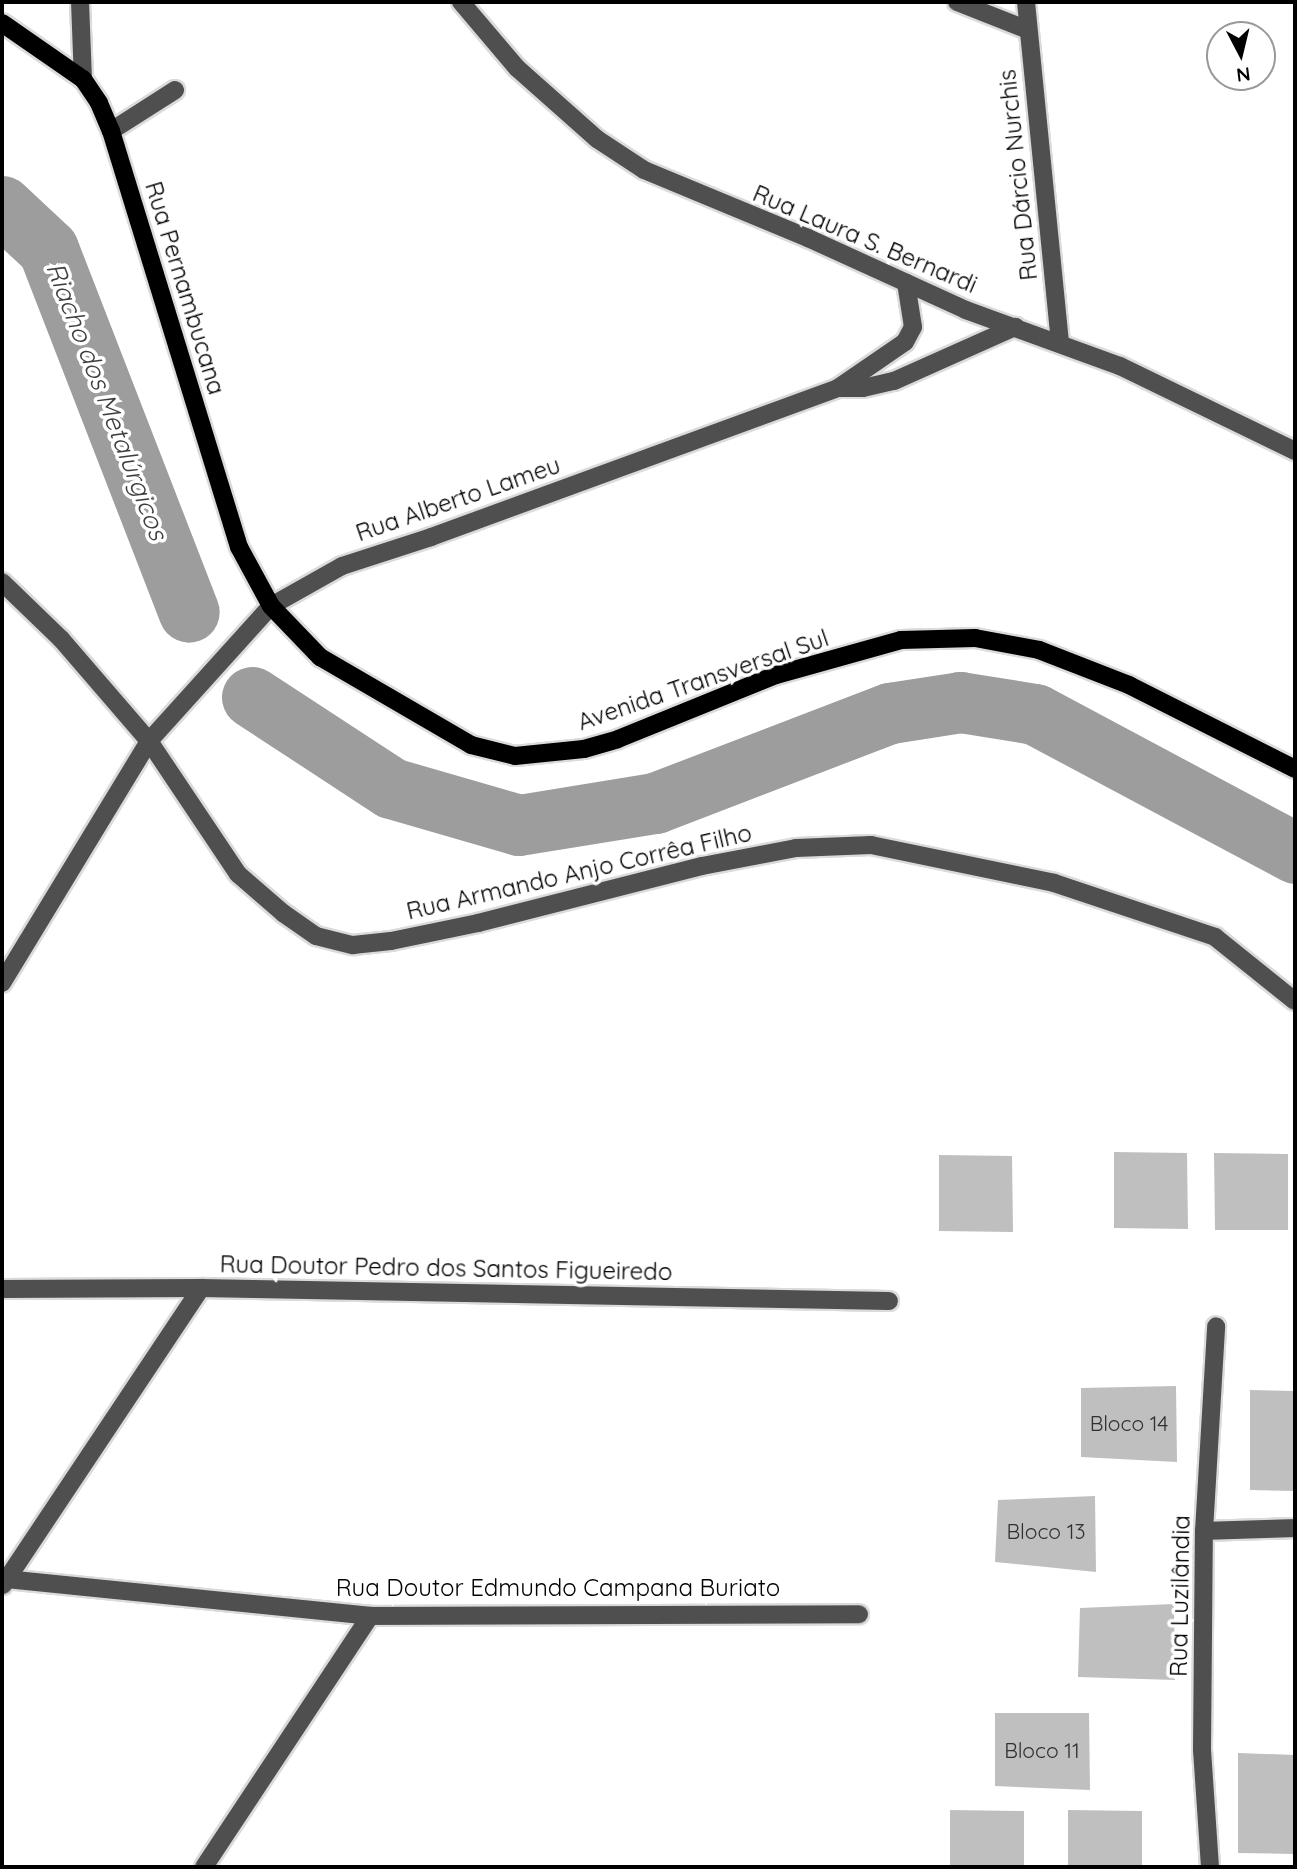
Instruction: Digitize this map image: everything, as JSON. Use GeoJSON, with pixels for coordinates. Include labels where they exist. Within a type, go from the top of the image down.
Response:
{"type":"FeatureCollection","features":[{"type":"Feature","properties":{"kind":"main road","name":"Rua Pernambucana"},"geometry":{"type":"LineString","coordinates":[[2,23],[83,79],[99,103],[111,131],[239,547],[271,606]]}},
{"type":"Feature","properties":{"kind":"main road","name":"Avenida Transversal Sul"},"geometry":{"type":"LineString","coordinates":[[271,606],[320,657],[471,745],[515,756],[584,749],[618,739],[776,675],[901,640],[975,638],[1039,650],[1129,685],[1217,726],[1295,769]]}},
{"type":"Feature","properties":{"kind":"street"},"geometry":{"type":"LineString","coordinates":[[80,2],[83,79]]}},
{"type":"Feature","properties":{"kind":"street","name":"Rua Laura S. Bernardi"},"geometry":{"type":"LineString","coordinates":[[461,2],[517,68],[597,139],[644,170],[906,283],[1120,366],[1295,451]]}},
{"type":"Feature","properties":{"kind":"street"},"geometry":{"type":"LineString","coordinates":[[957,2],[1028,30]]}},
{"type":"Feature","properties":{"kind":"street","name":"Rua Dárcio Nurchis"},"geometry":{"type":"LineString","coordinates":[[1026,2],[1060,343]]}},
{"type":"Feature","properties":{"kind":"street"},"geometry":{"type":"LineString","coordinates":[[111,131],[175,90]]}},
{"type":"Feature","properties":{"kind":"street","name":"Rua Alberto Lameu"},"geometry":{"type":"LineString","coordinates":[[2,983],[149,741],[271,606],[342,566],[431,537],[838,388],[905,342],[913,327],[906,283]]}},
{"type":"Feature","properties":{"kind":"street","name":"Rua Alberto Lameu"},"geometry":{"type":"LineString","coordinates":[[838,388],[863,388],[894,381],[1015,327]]}},
{"type":"Feature","properties":{"kind":"street","name":"Rua Armando Anjo Corrêa Filho"},"geometry":{"type":"LineString","coordinates":[[2,582],[61,639],[149,741],[238,874],[283,913],[316,936],[353,945],[478,923],[702,866],[796,848],[871,845],[1054,883],[1215,937],[1295,1001]]}},
{"type":"Feature","properties":{"kind":"street"},"geometry":{"type":"LineString","coordinates":[[4,1582],[201,1288]]}},
{"type":"Feature","properties":{"kind":"street","name":"Rua Doutor Pedro dos Santos Figueiredo"},"geometry":{"type":"LineString","coordinates":[[2,1289],[201,1288],[889,1301]]}},
{"type":"Feature","properties":{"kind":"street","name":"Rua Luzilândia"},"geometry":{"type":"LineString","coordinates":[[1210,1867],[1202,1749],[1205,1531],[1216,1326]]}},
{"type":"Feature","properties":{"kind":"street"},"geometry":{"type":"LineString","coordinates":[[1205,1531],[1295,1528]]}},
{"type":"Feature","properties":{"kind":"street","name":"Rua Doutor Edmundo Campana Buriato"},"geometry":{"type":"LineString","coordinates":[[4,1582],[370,1616],[859,1614]]}},
{"type":"Feature","properties":{"kind":"street"},"geometry":{"type":"LineString","coordinates":[[204,1867],[370,1616]]}},
{"type":"Feature","properties":{"kind":"building"},"geometry":{"type":"Polygon","coordinates":[[[1114,1152],[1187,1153],[1188,1229],[1114,1228],[1114,1152]]]}},
{"type":"Feature","properties":{"kind":"building"},"geometry":{"type":"Polygon","coordinates":[[[1214,1153],[1288,1154],[1288,1230],[1215,1230],[1214,1153]]]}},
{"type":"Feature","properties":{"kind":"building"},"geometry":{"type":"Polygon","coordinates":[[[939,1155],[1012,1156],[1013,1232],[939,1231],[939,1155]]]}},
{"type":"Feature","properties":{"kind":"building"},"geometry":{"type":"Polygon","coordinates":[[[1176,1386],[1177,1462],[1081,1457],[1081,1388],[1176,1386]]]}},
{"type":"Feature","properties":{"kind":"building"},"geometry":{"type":"Polygon","coordinates":[[[1250,1390],[1295,1391],[1295,1491],[1250,1490],[1250,1390]]]}},
{"type":"Feature","properties":{"kind":"building"},"geometry":{"type":"Polygon","coordinates":[[[1095,1496],[1096,1572],[995,1562],[998,1500],[1095,1496]]]}},
{"type":"Feature","properties":{"kind":"building"},"geometry":{"type":"Polygon","coordinates":[[[1174,1604],[1175,1680],[1078,1677],[1080,1608],[1174,1604]]]}},
{"type":"Feature","properties":{"kind":"building"},"geometry":{"type":"Polygon","coordinates":[[[995,1713],[1089,1713],[1090,1790],[995,1786],[995,1713]]]}},
{"type":"Feature","properties":{"kind":"building"},"geometry":{"type":"Polygon","coordinates":[[[1238,1753],[1295,1755],[1295,1854],[1238,1853],[1238,1753]]]}},
{"type":"Feature","properties":{"kind":"building"},"geometry":{"type":"Polygon","coordinates":[[[950,1810],[1024,1811],[1024,1867],[950,1867],[950,1810]]]}},
{"type":"Feature","properties":{"kind":"building"},"geometry":{"type":"Polygon","coordinates":[[[1068,1810],[1142,1811],[1142,1867],[1068,1867],[1068,1810]]]}},
{"type":"Feature","properties":{"kind":"waterway","name":"Riacho dos Metalúrgicos"},"geometry":{"type":"LineString","coordinates":[[2,206],[48,249],[189,612]]}},
{"type":"Feature","properties":{"kind":"waterway","name":"Riacho dos Metalúrgicos"},"geometry":{"type":"LineString","coordinates":[[252,697],[391,788],[519,825],[655,803],[890,713],[960,702],[1035,714],[1295,853]]}}]}
